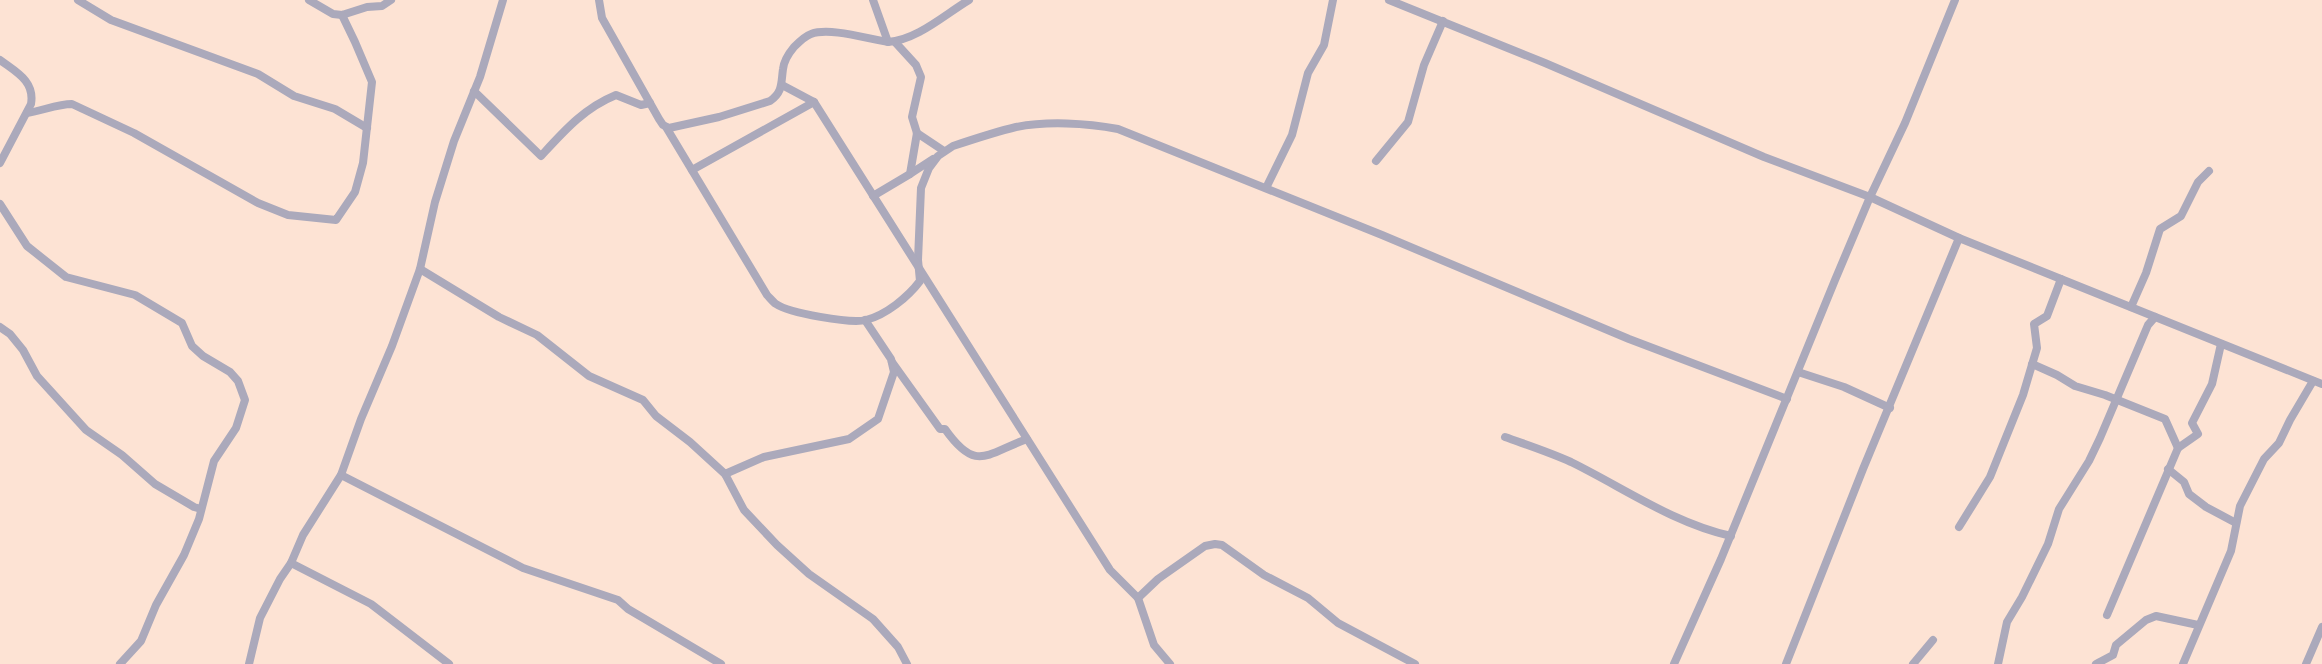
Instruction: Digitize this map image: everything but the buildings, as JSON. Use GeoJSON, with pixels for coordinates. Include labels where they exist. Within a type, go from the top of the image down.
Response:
{"type":"FeatureCollection","features":[{"type":"Feature","properties":{"kind":"street"},"geometry":{"type":"LineString","coordinates":[[78,0],[111,20],[258,74],[294,96],[335,109],[367,128]]}},
{"type":"Feature","properties":{"kind":"street"},"geometry":{"type":"LineString","coordinates":[[308,0],[334,14],[342,15],[366,7],[382,6],[391,0]]}},
{"type":"Feature","properties":{"kind":"street"},"geometry":{"type":"LineString","coordinates":[[249,664],[260,618],[318,510],[341,475],[420,269],[435,202],[454,141],[474,91],[503,0]]}},
{"type":"Feature","properties":{"kind":"street"},"geometry":{"type":"LineString","coordinates":[[593,0],[599,4],[602,18],[650,103],[767,295],[776,304],[788,309],[823,317],[856,321],[866,320],[877,316],[912,291],[920,281],[918,260],[921,188],[929,168],[941,153]]}},
{"type":"Feature","properties":{"kind":"street"},"geometry":{"type":"LineString","coordinates":[[873,0],[892,42],[916,65],[921,77],[912,117],[917,133],[910,174]]}},
{"type":"Feature","properties":{"kind":"street"},"geometry":{"type":"LineString","coordinates":[[666,127],[719,117],[770,101],[777,96],[782,85],[783,67],[786,58],[802,40],[811,34],[831,32],[892,42],[914,34],[969,0]]}},
{"type":"Feature","properties":{"kind":"street"},"geometry":{"type":"LineString","coordinates":[[1266,188],[1292,136],[1308,73],[1324,45],[1333,0]]}},
{"type":"Feature","properties":{"kind":"street"},"geometry":{"type":"LineString","coordinates":[[1388,0],[1545,63],[1764,157],[1870,197],[1959,238],[2322,384]]}},
{"type":"Feature","properties":{"kind":"street"},"geometry":{"type":"LineString","coordinates":[[1674,664],[1731,536],[1870,197],[1905,124],[1955,0]]}},
{"type":"Feature","properties":{"kind":"street"},"geometry":{"type":"LineString","coordinates":[[27,113],[48,110],[63,104],[72,104],[134,133],[258,203],[288,215],[336,220],[355,192],[363,163],[372,82],[342,15]]}},
{"type":"Feature","properties":{"kind":"street"},"geometry":{"type":"LineString","coordinates":[[1376,161],[1408,122],[1424,65],[1443,21]]}},
{"type":"Feature","properties":{"kind":"street"},"geometry":{"type":"LineString","coordinates":[[0,60],[27,81],[32,88],[31,104],[0,163]]}},
{"type":"Feature","properties":{"kind":"street"},"geometry":{"type":"LineString","coordinates":[[782,85],[814,102],[1110,570],[1138,598],[1154,645],[1170,664]]}},
{"type":"Feature","properties":{"kind":"street"},"geometry":{"type":"LineString","coordinates":[[474,91],[541,156],[578,117],[598,103],[616,94],[641,105],[650,103]]}},
{"type":"Feature","properties":{"kind":"street"},"geometry":{"type":"LineString","coordinates":[[692,170],[814,102]]}},
{"type":"Feature","properties":{"kind":"street"},"geometry":{"type":"LineString","coordinates":[[873,196],[953,146],[1016,127],[1046,124],[1100,126],[1118,129],[1266,188],[1629,339],[1787,399]]}},
{"type":"Feature","properties":{"kind":"street"},"geometry":{"type":"LineString","coordinates":[[917,133],[941,153]]}},
{"type":"Feature","properties":{"kind":"street"},"geometry":{"type":"LineString","coordinates":[[2131,307],[2146,273],[2160,229],[2182,216],[2198,182],[2209,171]]}},
{"type":"Feature","properties":{"kind":"street"},"geometry":{"type":"LineString","coordinates":[[0,204],[27,246],[66,277],[134,295],[160,309],[182,324],[192,346],[203,356],[230,372],[238,381],[245,400],[236,428],[214,461],[201,509],[184,555],[156,605],[141,641],[120,664]]}},
{"type":"Feature","properties":{"kind":"street"},"geometry":{"type":"LineString","coordinates":[[1786,664],[1862,469],[1890,408],[1959,238]]}},
{"type":"Feature","properties":{"kind":"street"},"geometry":{"type":"LineString","coordinates":[[420,269],[499,317],[538,335],[589,376],[643,400],[656,416],[690,442],[725,474],[744,510],[764,532],[809,574],[873,619],[898,647],[907,664]]}},
{"type":"Feature","properties":{"kind":"street"},"geometry":{"type":"LineString","coordinates":[[1959,527],[1990,477],[2023,395],[2037,348],[2034,324],[2048,316],[2061,279]]}},
{"type":"Feature","properties":{"kind":"street"},"geometry":{"type":"LineString","coordinates":[[1998,664],[2007,622],[2022,597],[2048,544],[2059,509],[2089,461],[2148,325],[2155,317]]}},
{"type":"Feature","properties":{"kind":"street"},"geometry":{"type":"LineString","coordinates":[[866,320],[891,359],[940,429],[945,429],[958,446],[968,454],[976,457],[990,455],[1026,439]]}},
{"type":"Feature","properties":{"kind":"street"},"geometry":{"type":"LineString","coordinates":[[0,327],[10,334],[23,350],[37,376],[86,430],[122,455],[155,484],[194,507],[201,509]]}},
{"type":"Feature","properties":{"kind":"street"},"geometry":{"type":"LineString","coordinates":[[2106,615],[2178,448],[2198,434],[2192,423],[2212,384],[2221,344]]}},
{"type":"Feature","properties":{"kind":"street"},"geometry":{"type":"LineString","coordinates":[[725,474],[764,457],[849,439],[878,419],[894,372],[891,359]]}},
{"type":"Feature","properties":{"kind":"street"},"geometry":{"type":"LineString","coordinates":[[2032,364],[2057,375],[2076,386],[2105,395],[2116,401],[2165,419],[2178,448]]}},
{"type":"Feature","properties":{"kind":"street"},"geometry":{"type":"LineString","coordinates":[[1798,372],[1844,387],[1890,408]]}},
{"type":"Feature","properties":{"kind":"street"},"geometry":{"type":"LineString","coordinates":[[2183,664],[2198,625],[2231,551],[2240,506],[2264,459],[2279,443],[2290,420],[2313,381]]}},
{"type":"Feature","properties":{"kind":"street"},"geometry":{"type":"LineString","coordinates":[[1505,437],[1535,446],[1571,462],[1655,507],[1707,531],[1731,536]]}},
{"type":"Feature","properties":{"kind":"street"},"geometry":{"type":"LineString","coordinates":[[2168,469],[2184,482],[2190,494],[2206,507],[2236,523]]}},
{"type":"Feature","properties":{"kind":"street"},"geometry":{"type":"LineString","coordinates":[[341,475],[523,568],[618,600],[628,609],[721,664]]}},
{"type":"Feature","properties":{"kind":"street"},"geometry":{"type":"LineString","coordinates":[[1138,598],[1158,579],[1205,546],[1215,544],[1222,545],[1264,575],[1308,598],[1338,623],[1415,664]]}},
{"type":"Feature","properties":{"kind":"street"},"geometry":{"type":"LineString","coordinates":[[291,562],[371,604],[449,664]]}},
{"type":"Feature","properties":{"kind":"street"},"geometry":{"type":"LineString","coordinates":[[2096,664],[2113,655],[2116,645],[2146,620],[2156,616],[2198,625]]}},
{"type":"Feature","properties":{"kind":"street"},"geometry":{"type":"LineString","coordinates":[[2306,664],[2322,627]]}},
{"type":"Feature","properties":{"kind":"street"},"geometry":{"type":"LineString","coordinates":[[1913,664],[1933,640]]}}]}
